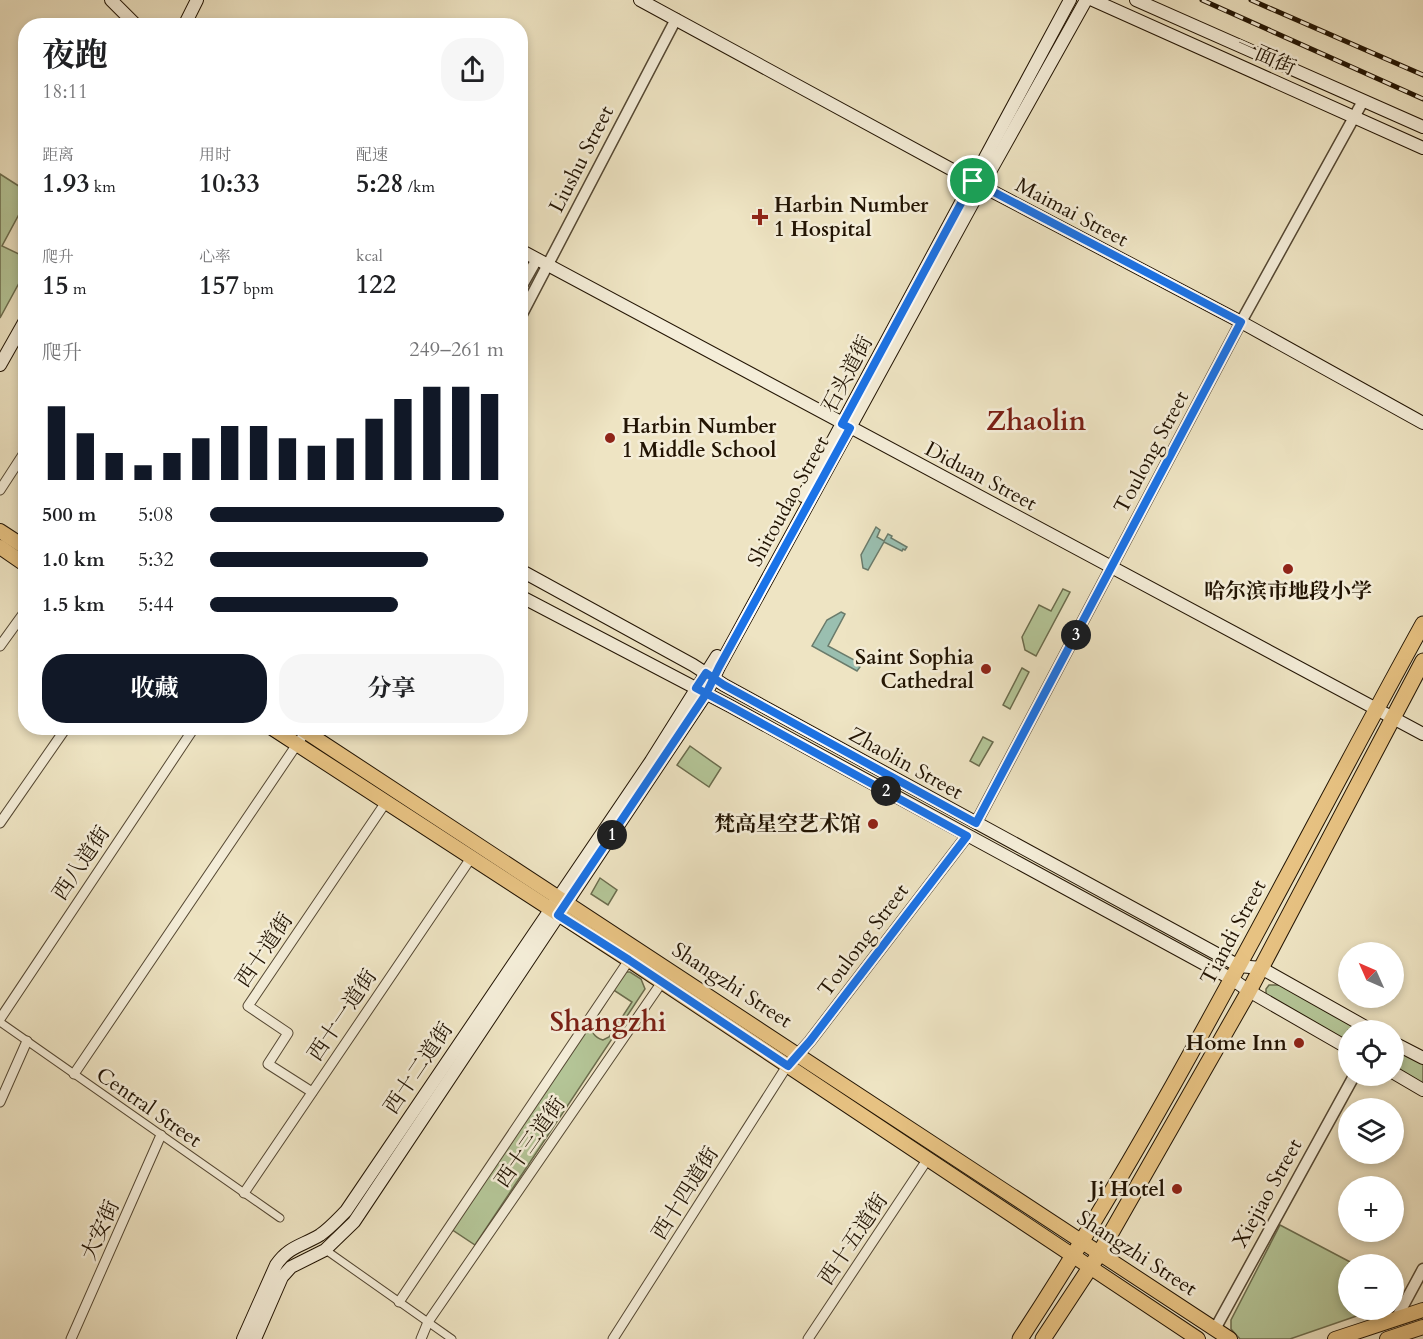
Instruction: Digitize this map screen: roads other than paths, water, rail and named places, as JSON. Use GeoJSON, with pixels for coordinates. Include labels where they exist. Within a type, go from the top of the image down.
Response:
{"type":"FeatureCollection","features":[{"type":"Feature","properties":{"kind":"highway","name":"Tiandi Street"},"geometry":{"type":"LineString","coordinates":[[1020,1339],[1074,1257],[1236,973],[1423,624]]}},
{"type":"Feature","properties":{"kind":"highway","name":"Tiandi Street"},"geometry":{"type":"LineString","coordinates":[[1043,1339],[1094,1260],[1249,991],[1423,661]]}},
{"type":"Feature","properties":{"kind":"main road"},"geometry":{"type":"LineString","coordinates":[[111,0],[129,18]]}},
{"type":"Feature","properties":{"kind":"main road"},"geometry":{"type":"LineString","coordinates":[[188,18],[197,0]]}},
{"type":"Feature","properties":{"kind":"main road","name":"Maimai Street"},"geometry":{"type":"LineString","coordinates":[[640,0],[977,184],[1241,322],[1423,423]]}},
{"type":"Feature","properties":{"kind":"main road"},"geometry":{"type":"LineString","coordinates":[[977,184],[1070,0]]}},
{"type":"Feature","properties":{"kind":"main road","name":"Shitoudao Street"},"geometry":{"type":"LineString","coordinates":[[554,913],[710,676],[719,667],[977,184],[1086,0]]}},
{"type":"Feature","properties":{"kind":"main road","name":"一面街"},"geometry":{"type":"LineString","coordinates":[[1093,0],[1423,148]]}},
{"type":"Feature","properties":{"kind":"main road"},"geometry":{"type":"LineString","coordinates":[[1136,0],[1423,128]]}},
{"type":"Feature","properties":{"kind":"main road","name":"Diduan Street"},"geometry":{"type":"LineString","coordinates":[[528,254],[1423,734]]}},
{"type":"Feature","properties":{"kind":"main road"},"geometry":{"type":"LineString","coordinates":[[0,365],[18,336]]}},
{"type":"Feature","properties":{"kind":"main road"},"geometry":{"type":"LineString","coordinates":[[0,531],[18,543]]}},
{"type":"Feature","properties":{"kind":"main road"},"geometry":{"type":"LineString","coordinates":[[0,547],[18,559]]}},
{"type":"Feature","properties":{"kind":"main road","name":"Zhaolin Street"},"geometry":{"type":"LineString","coordinates":[[528,574],[976,823],[1236,973],[1249,991],[1338,1042]]}},
{"type":"Feature","properties":{"kind":"main road","name":"Zhaolin Street"},"geometry":{"type":"LineString","coordinates":[[528,600],[701,691],[967,836],[1236,973],[1261,968],[1353,1020]]}},
{"type":"Feature","properties":{"kind":"main road","name":"Shangzhi Street"},"geometry":{"type":"LineString","coordinates":[[283,735],[629,960],[1074,1257],[1094,1260],[1230,1339]]}},
{"type":"Feature","properties":{"kind":"main road","name":"Shangzhi Street"},"geometry":{"type":"LineString","coordinates":[[313,735],[1082,1243],[1094,1260],[1198,1339]]}},
{"type":"Feature","properties":{"kind":"main road","name":"西十二道街"},"geometry":{"type":"LineString","coordinates":[[243,1339],[283,1254],[321,1234],[346,1211],[554,913]]}},
{"type":"Feature","properties":{"kind":"main road","name":"西十二道街"},"geometry":{"type":"LineString","coordinates":[[255,1339],[282,1277],[291,1267],[327,1251],[354,1222],[554,913]]}},
{"type":"Feature","properties":{"kind":"main road"},"geometry":{"type":"LineString","coordinates":[[1404,1048],[1423,1058]]}},
{"type":"Feature","properties":{"kind":"main road"},"geometry":{"type":"LineString","coordinates":[[1404,1079],[1423,1090]]}},
{"type":"Feature","properties":{"kind":"main road"},"geometry":{"type":"LineString","coordinates":[[1404,1316],[1423,1310]]}},
{"type":"Feature","properties":{"kind":"main road"},"geometry":{"type":"LineString","coordinates":[[1335,1339],[1393,1320]]}},
{"type":"Feature","properties":{"kind":"main road"},"geometry":{"type":"LineString","coordinates":[[1386,1339],[1423,1327]]}},
{"type":"Feature","properties":{"kind":"street","name":"Liushu Street"},"geometry":{"type":"LineString","coordinates":[[528,298],[542,262],[676,19]]}},
{"type":"Feature","properties":{"kind":"street","name":"Toulong Street"},"geometry":{"type":"LineString","coordinates":[[976,823],[1241,322],[1363,101]]}},
{"type":"Feature","properties":{"kind":"street"},"geometry":{"type":"LineString","coordinates":[[528,279],[542,262]]}},
{"type":"Feature","properties":{"kind":"street"},"geometry":{"type":"LineString","coordinates":[[0,490],[18,462]]}},
{"type":"Feature","properties":{"kind":"street"},"geometry":{"type":"LineString","coordinates":[[0,646],[18,621]]}},
{"type":"Feature","properties":{"kind":"street"},"geometry":{"type":"LineString","coordinates":[[0,823],[61,735]]}},
{"type":"Feature","properties":{"kind":"street","name":"西八道街"},"geometry":{"type":"LineString","coordinates":[[0,1021],[189,735]]}},
{"type":"Feature","properties":{"kind":"street"},"geometry":{"type":"LineString","coordinates":[[74,1074],[301,735]]}},
{"type":"Feature","properties":{"kind":"street","name":"西十道街"},"geometry":{"type":"LineString","coordinates":[[312,1092],[268,1064],[288,1033],[248,1006],[386,802]]}},
{"type":"Feature","properties":{"kind":"street","name":"Toulong Street"},"geometry":{"type":"LineString","coordinates":[[788,1066],[810,1041],[967,836]]}},
{"type":"Feature","properties":{"kind":"street","name":"西十一道街"},"geometry":{"type":"LineString","coordinates":[[244,1193],[471,858]]}},
{"type":"Feature","properties":{"kind":"street"},"geometry":{"type":"LineString","coordinates":[[399,1302],[629,960]]}},
{"type":"Feature","properties":{"kind":"street","name":"西十三道街"},"geometry":{"type":"LineString","coordinates":[[421,1339],[428,1322],[662,982]]}},
{"type":"Feature","properties":{"kind":"street","name":"Central Street"},"geometry":{"type":"LineString","coordinates":[[0,1021],[280,1218]]}},
{"type":"Feature","properties":{"kind":"street"},"geometry":{"type":"LineString","coordinates":[[0,1102],[27,1041]]}},
{"type":"Feature","properties":{"kind":"street","name":"西十四道街"},"geometry":{"type":"LineString","coordinates":[[613,1339],[788,1066]]}},
{"type":"Feature","properties":{"kind":"street","name":"Xiejiao Street"},"geometry":{"type":"LineString","coordinates":[[1215,1329],[1349,1086]]}},
{"type":"Feature","properties":{"kind":"street","name":"大安街"},"geometry":{"type":"LineString","coordinates":[[71,1339],[161,1135]]}},
{"type":"Feature","properties":{"kind":"street","name":"西十五道街"},"geometry":{"type":"LineString","coordinates":[[808,1339],[927,1160]]}},
{"type":"Feature","properties":{"kind":"street"},"geometry":{"type":"LineString","coordinates":[[327,1251],[452,1339]]}},
{"type":"Feature","properties":{"kind":"street"},"geometry":{"type":"LineString","coordinates":[[1404,1304],[1423,1269]]}},
{"type":"Feature","properties":{"kind":"railway"},"geometry":{"type":"LineString","coordinates":[[1202,0],[1423,99]]}},
{"type":"Feature","properties":{"kind":"railway"},"geometry":{"type":"LineString","coordinates":[[1251,0],[1423,75]]}},
{"type":"Feature","properties":{"kind":"place","name":"Harbin Number 1 Hospital"},"geometry":{"type":"Point","coordinates":[760,217]}},
{"type":"Feature","properties":{"kind":"place","name":"Harbin Number 1 Middle School"},"geometry":{"type":"Point","coordinates":[610,438]}},
{"type":"Feature","properties":{"kind":"place","name":"哈尔滨市地段小学"},"geometry":{"type":"Point","coordinates":[1288,569]}},
{"type":"Feature","properties":{"kind":"place","name":"Saint Sophia Cathedral"},"geometry":{"type":"Point","coordinates":[986,669]}},
{"type":"Feature","properties":{"kind":"place","name":"梵高星空艺术馆"},"geometry":{"type":"Point","coordinates":[873,824]}},
{"type":"Feature","properties":{"kind":"place","name":"Home Inn"},"geometry":{"type":"Point","coordinates":[1299,1043]}},
{"type":"Feature","properties":{"kind":"place","name":"Ji Hotel"},"geometry":{"type":"Point","coordinates":[1177,1189]}},
{"type":"Feature","properties":{"kind":"district","name":"Zhaolin"},"geometry":{"type":"Point","coordinates":[1036,421]}},
{"type":"Feature","properties":{"kind":"district","name":"Shangzhi"},"geometry":{"type":"Point","coordinates":[608,1022]}}]}
